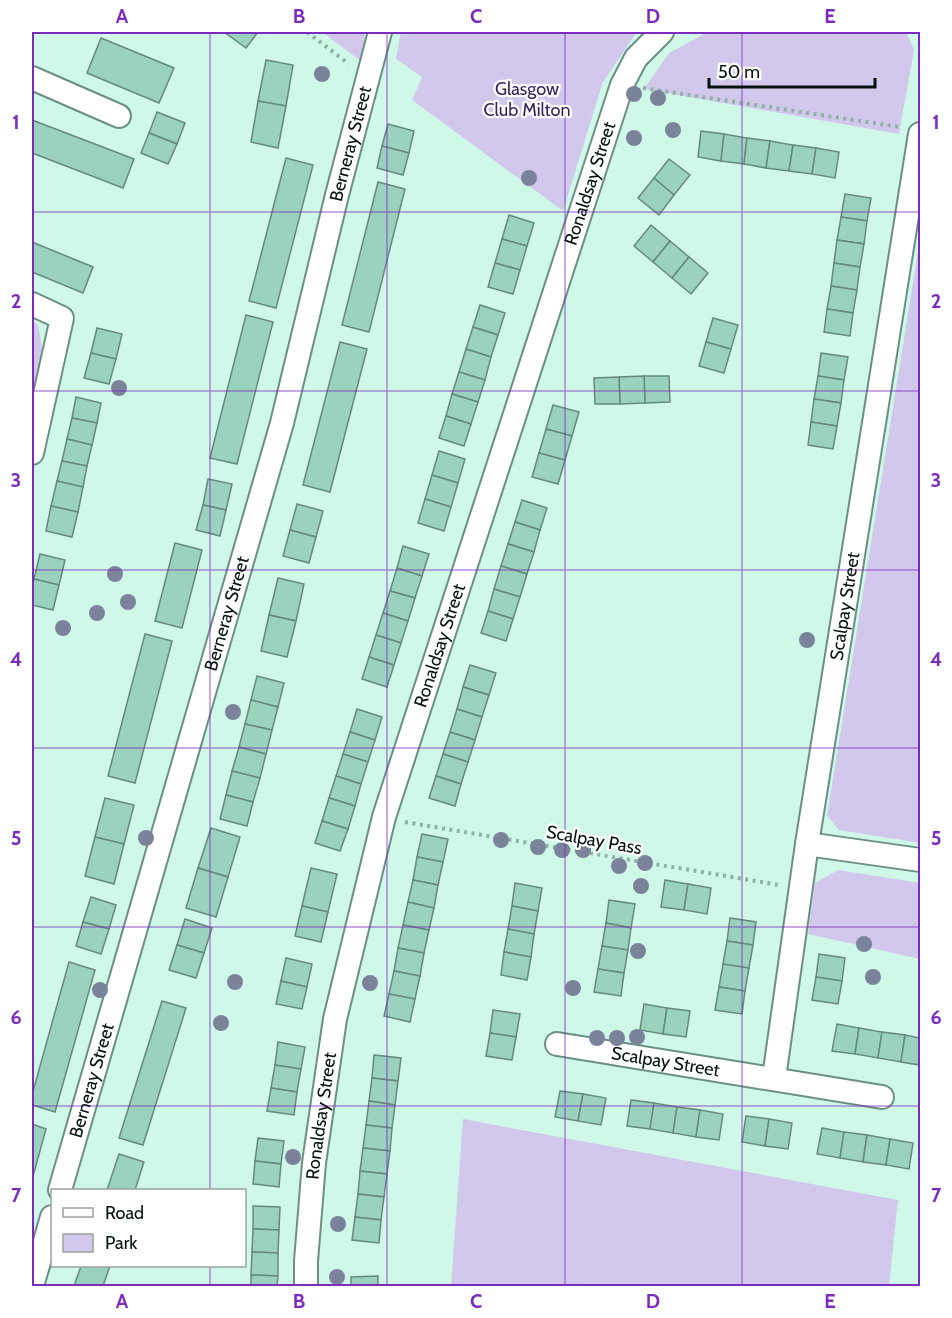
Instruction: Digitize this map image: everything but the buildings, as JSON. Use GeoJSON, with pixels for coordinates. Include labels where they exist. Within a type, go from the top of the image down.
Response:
{"type":"FeatureCollection","features":[{"type":"Feature","properties":{"kind":"street","name":"Berneray Street"},"geometry":{"type":"LineString","coordinates":[[61,1189],[282,423],[334,207],[380,32]]}},
{"type":"Feature","properties":{"kind":"street","name":"Ronaldsay Street"},"geometry":{"type":"LineString","coordinates":[[306,1287],[314,1163],[335,1019],[384,817],[622,85],[636,58],[662,32]]}},
{"type":"Feature","properties":{"kind":"street"},"geometry":{"type":"LineString","coordinates":[[32,78],[119,116]]}},
{"type":"Feature","properties":{"kind":"street","name":"Scalpay Street"},"geometry":{"type":"LineString","coordinates":[[774,1078],[800,889],[915,131]]}},
{"type":"Feature","properties":{"kind":"street"},"geometry":{"type":"LineString","coordinates":[[32,304],[62,318],[32,453]]}},
{"type":"Feature","properties":{"kind":"street"},"geometry":{"type":"LineString","coordinates":[[807,844],[921,860]]}},
{"type":"Feature","properties":{"kind":"street","name":"Scalpay Street"},"geometry":{"type":"LineString","coordinates":[[557,1044],[882,1097]]}},
{"type":"Feature","properties":{"kind":"street"},"geometry":{"type":"LineString","coordinates":[[32,1287],[51,1220]]}},
{"type":"Feature","properties":{"kind":"path"},"geometry":{"type":"LineString","coordinates":[[307,32],[367,78]]}},
{"type":"Feature","properties":{"kind":"path"},"geometry":{"type":"LineString","coordinates":[[622,85],[915,131]]}},
{"type":"Feature","properties":{"kind":"path","name":"Scalpay Pass"},"geometry":{"type":"LineString","coordinates":[[384,817],[800,889]]}},
{"type":"Feature","properties":{"kind":"green space"},"geometry":{"type":"Polygon","coordinates":[[[322,32],[365,32],[362,62],[322,32]]]}},
{"type":"Feature","properties":{"kind":"green space","name":"Glasgow Club Milton"},"geometry":{"type":"Polygon","coordinates":[[[401,32],[637,32],[603,82],[563,211],[412,100],[422,77],[396,59],[401,32]]]}},
{"type":"Feature","properties":{"kind":"green space"},"geometry":{"type":"Polygon","coordinates":[[[708,32],[906,32],[914,50],[899,134],[644,89],[669,53],[708,32]]]}},
{"type":"Feature","properties":{"kind":"green space"},"geometry":{"type":"Polygon","coordinates":[[[920,239],[920,843],[839,830],[827,816],[920,239]]]}},
{"type":"Feature","properties":{"kind":"green space"},"geometry":{"type":"Polygon","coordinates":[[[32,322],[38,324],[43,354],[32,402],[32,322]]]}},
{"type":"Feature","properties":{"kind":"green space"},"geometry":{"type":"Polygon","coordinates":[[[838,870],[920,883],[920,959],[808,934],[815,883],[838,870]]]}},
{"type":"Feature","properties":{"kind":"green space"},"geometry":{"type":"Polygon","coordinates":[[[463,1119],[898,1200],[889,1286],[451,1286],[463,1119]]]}}]}
